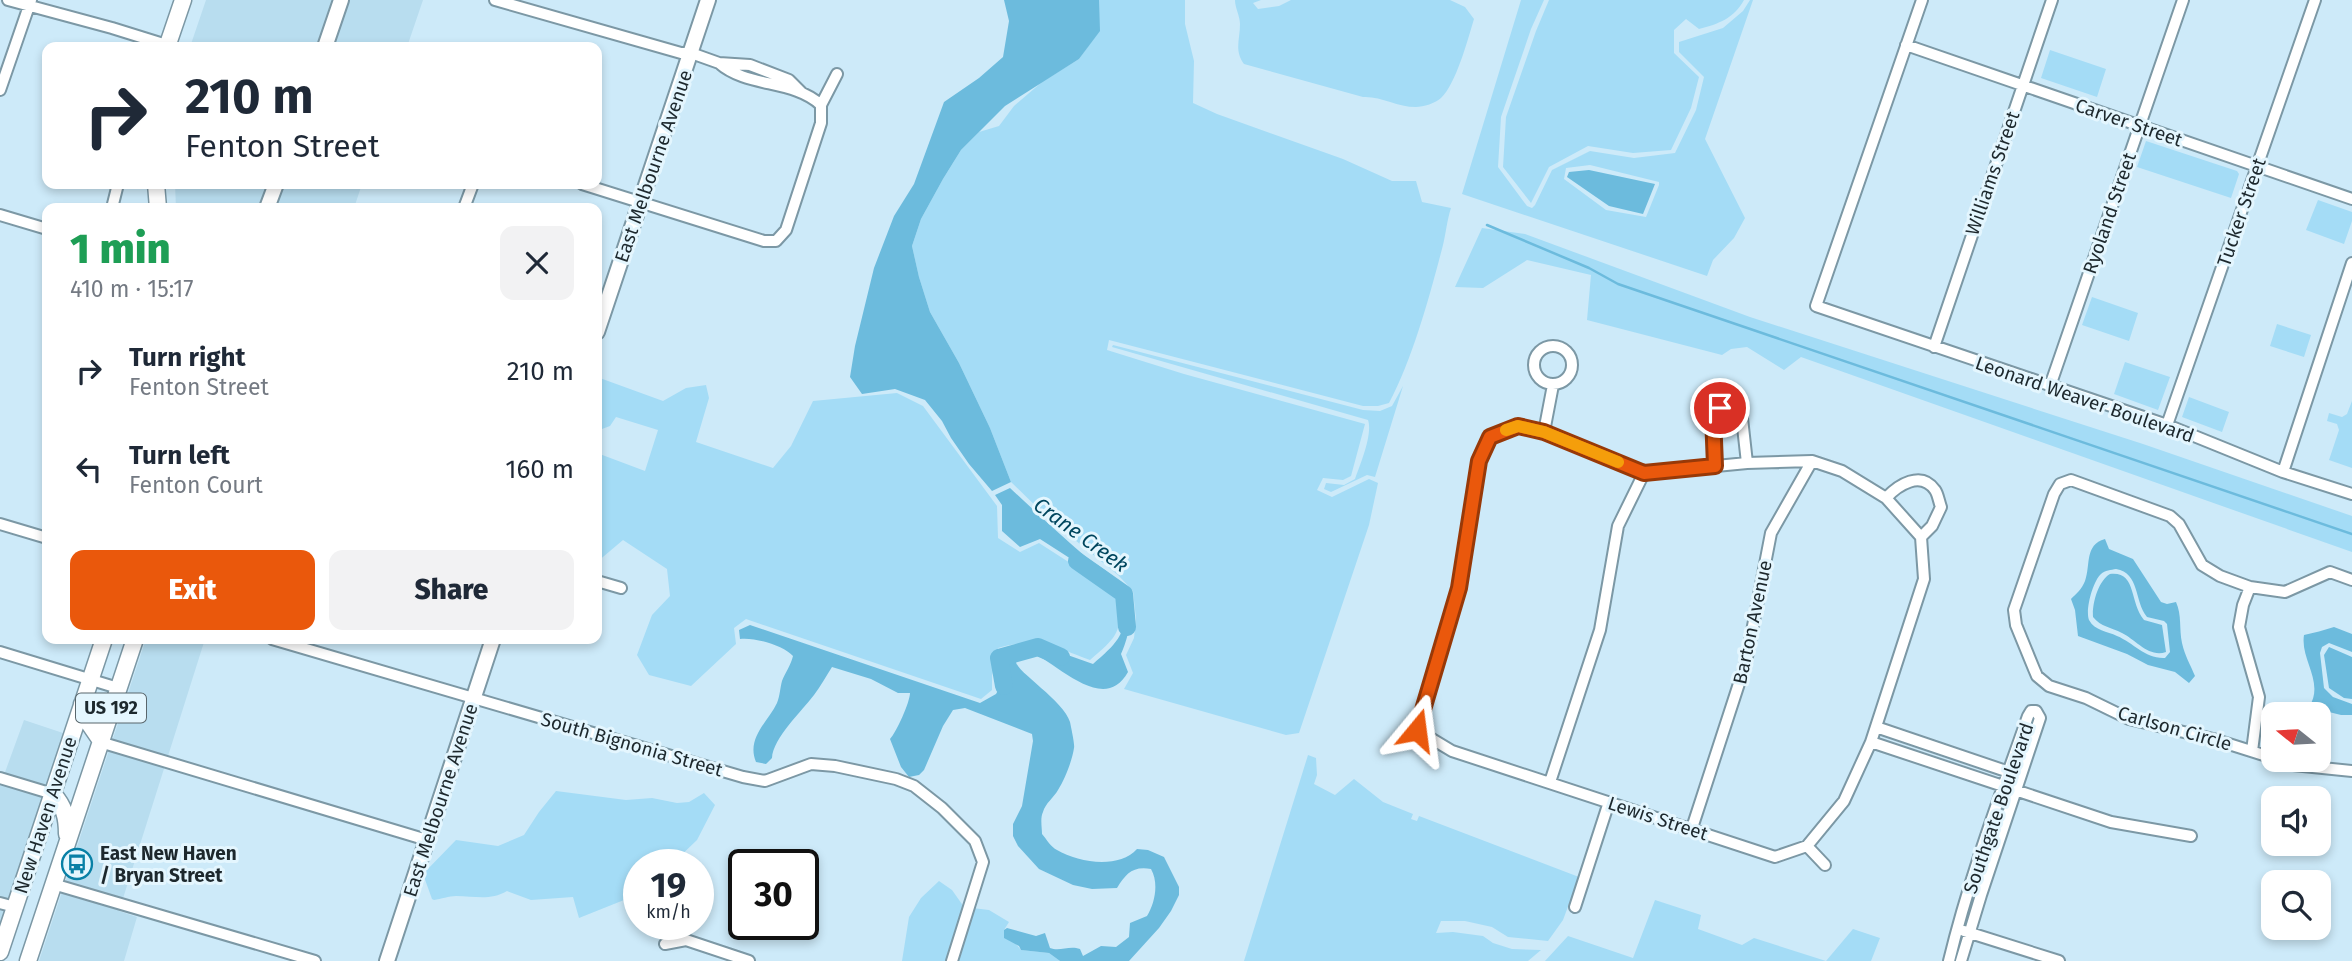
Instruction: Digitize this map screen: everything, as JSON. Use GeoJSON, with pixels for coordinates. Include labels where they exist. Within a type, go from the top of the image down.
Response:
{"type":"FeatureCollection","features":[{"type":"Feature","properties":{"kind":"main road"},"geometry":{"type":"LineString","coordinates":[[170,42],[183,0]]}},
{"type":"Feature","properties":{"kind":"main road","name":"New Haven Avenue"},"geometry":{"type":"LineString","coordinates":[[0,953],[7,905],[52,794],[102,644]]}},
{"type":"Feature","properties":{"kind":"main road","name":"New Haven Avenue"},"geometry":{"type":"LineString","coordinates":[[28,961],[133,644]]}},
{"type":"Feature","properties":{"kind":"main road"},"geometry":{"type":"LineString","coordinates":[[82,704],[88,722],[100,741]]}},
{"type":"Feature","properties":{"kind":"main road"},"geometry":{"type":"LineString","coordinates":[[52,794],[65,812],[67,844]]}},
{"type":"Feature","properties":{"kind":"street"},"geometry":{"type":"LineString","coordinates":[[8,0],[30,3],[154,42]]}},
{"type":"Feature","properties":{"kind":"street"},"geometry":{"type":"LineString","coordinates":[[327,42],[341,0]]}},
{"type":"Feature","properties":{"kind":"street"},"geometry":{"type":"LineString","coordinates":[[495,0],[719,62],[726,69],[752,79],[811,96],[821,105]]}},
{"type":"Feature","properties":{"kind":"street","name":"East Melbourne Avenue"},"geometry":{"type":"LineString","coordinates":[[602,318],[708,0]]}},
{"type":"Feature","properties":{"kind":"street"},"geometry":{"type":"LineString","coordinates":[[1906,45],[1922,0]]}},
{"type":"Feature","properties":{"kind":"street","name":"Williams Street"},"geometry":{"type":"LineString","coordinates":[[1934,347],[2052,0]]}},
{"type":"Feature","properties":{"kind":"street","name":"Ryoland Street"},"geometry":{"type":"LineString","coordinates":[[2050,386],[2183,0]]}},
{"type":"Feature","properties":{"kind":"street","name":"Tucker Street"},"geometry":{"type":"LineString","coordinates":[[2167,425],[2315,0]]}},
{"type":"Feature","properties":{"kind":"street"},"geometry":{"type":"LineString","coordinates":[[0,90],[30,3]]}},
{"type":"Feature","properties":{"kind":"street","name":"Carver Street"},"geometry":{"type":"LineString","coordinates":[[1906,45],[2352,199]]}},
{"type":"Feature","properties":{"kind":"street","name":"Leonard Weaver Boulevard"},"geometry":{"type":"LineString","coordinates":[[1906,45],[1816,306],[2167,425],[2283,472],[2352,494]]}},
{"type":"Feature","properties":{"kind":"street"},"geometry":{"type":"LineString","coordinates":[[599,189],[764,241],[776,241],[786,230],[821,123],[821,105],[837,74]]}},
{"type":"Feature","properties":{"kind":"street"},"geometry":{"type":"LineString","coordinates":[[0,215],[42,228]]}},
{"type":"Feature","properties":{"kind":"street"},"geometry":{"type":"LineString","coordinates":[[2283,472],[2352,263]]}},
{"type":"Feature","properties":{"kind":"street"},"geometry":{"type":"LineString","coordinates":[[1553,385],[1544,432],[1644,473],[1747,463],[1812,461],[1842,471],[1886,498],[1921,537],[1924,579],[1871,742],[1844,801],[1807,846],[1825,865]]}},
{"type":"Feature","properties":{"kind":"street"},"geometry":{"type":"LineString","coordinates":[[1715,466],[1713,415],[1723,405],[1736,405],[1742,418],[1747,463]]}},
{"type":"Feature","properties":{"kind":"street","name":"Lewis Street"},"geometry":{"type":"LineString","coordinates":[[1544,432],[1518,426],[1490,437],[1479,461],[1459,588],[1413,731],[1452,751],[1775,857],[1807,846]]}},
{"type":"Feature","properties":{"kind":"street","name":"Barton Avenue"},"geometry":{"type":"LineString","coordinates":[[1692,828],[1746,662],[1771,533],[1812,461]]}},
{"type":"Feature","properties":{"kind":"street"},"geometry":{"type":"LineString","coordinates":[[1550,782],[1601,630],[1618,526],[1644,473]]}},
{"type":"Feature","properties":{"kind":"street"},"geometry":{"type":"LineString","coordinates":[[1886,498],[1896,487],[1907,481],[1922,480],[1935,489],[1941,507],[1932,526],[1921,537]]}},
{"type":"Feature","properties":{"kind":"street","name":"Carlson Circle"},"geometry":{"type":"LineString","coordinates":[[2261,754],[2213,739],[2129,719],[2086,698],[2049,686],[2038,677],[2014,610],[2054,494],[2060,484],[2071,480],[2170,516],[2179,524],[2202,565],[2220,576],[2250,587],[2285,592],[2330,572],[2352,580]]}},
{"type":"Feature","properties":{"kind":"street"},"geometry":{"type":"LineString","coordinates":[[0,524],[42,537]]}},
{"type":"Feature","properties":{"kind":"street"},"geometry":{"type":"LineString","coordinates":[[602,582],[621,588]]}},
{"type":"Feature","properties":{"kind":"street"},"geometry":{"type":"LineString","coordinates":[[2250,587],[2239,627],[2259,698],[2252,751]]}},
{"type":"Feature","properties":{"kind":"street","name":"South Bignonia Street"},"geometry":{"type":"LineString","coordinates":[[289,644],[745,777],[765,781],[811,764],[835,766],[896,779],[914,786],[975,841],[983,862],[952,961]]}},
{"type":"Feature","properties":{"kind":"street","name":"East Melbourne Avenue"},"geometry":{"type":"LineString","coordinates":[[387,961],[491,644]]}},
{"type":"Feature","properties":{"kind":"street"},"geometry":{"type":"LineString","coordinates":[[0,652],[118,688]]}},
{"type":"Feature","properties":{"kind":"street","name":"Southgate Boulevard"},"geometry":{"type":"LineString","coordinates":[[1950,961],[2028,716],[2031,711],[2036,711],[2040,718],[1961,961]]}},
{"type":"Feature","properties":{"kind":"street"},"geometry":{"type":"LineString","coordinates":[[1876,727],[2009,772],[2015,791]]}},
{"type":"Feature","properties":{"kind":"street"},"geometry":{"type":"LineString","coordinates":[[100,741],[427,840]]}},
{"type":"Feature","properties":{"kind":"street"},"geometry":{"type":"LineString","coordinates":[[1871,742],[2110,822],[2191,836]]}},
{"type":"Feature","properties":{"kind":"street","name":"Carlson Circle"},"geometry":{"type":"LineString","coordinates":[[2331,769],[2352,771]]}},
{"type":"Feature","properties":{"kind":"street"},"geometry":{"type":"LineString","coordinates":[[0,778],[52,794]]}},
{"type":"Feature","properties":{"kind":"street"},"geometry":{"type":"LineString","coordinates":[[1575,907],[1609,803]]}},
{"type":"Feature","properties":{"kind":"street"},"geometry":{"type":"LineString","coordinates":[[53,884],[314,961]]}},
{"type":"Feature","properties":{"kind":"street"},"geometry":{"type":"LineString","coordinates":[[1958,929],[2059,961]]}},
{"type":"Feature","properties":{"kind":"street"},"geometry":{"type":"LineString","coordinates":[[665,944],[686,940],[749,961]]}},
{"type":"Feature","properties":{"kind":"shaded area"},"geometry":{"type":"Polygon","coordinates":[[[206,0],[336,0],[321,42],[192,42],[206,0]]]}},
{"type":"Feature","properties":{"kind":"shaded area"},"geometry":{"type":"Polygon","coordinates":[[[348,0],[423,0],[409,42],[333,42],[348,0]]]}},
{"type":"Feature","properties":{"kind":"shaded area"},"geometry":{"type":"Polygon","coordinates":[[[1004,0],[1099,0],[1100,31],[1079,59],[1005,106],[961,150],[921,219],[912,246],[930,312],[959,363],[990,428],[1011,482],[992,491],[969,464],[942,421],[925,400],[895,389],[862,394],[850,377],[874,268],[894,216],[914,184],[944,102],[979,78],[1003,57],[1009,21],[1004,0]]]}},
{"type":"Feature","properties":{"kind":"shaded area"},"geometry":{"type":"Polygon","coordinates":[[[1099,0],[1185,0],[1185,24],[1194,61],[1193,103],[1343,159],[1392,181],[1416,181],[1422,202],[1451,208],[1420,326],[1389,403],[1363,406],[1109,340],[1107,350],[1365,424],[1351,476],[1343,480],[1323,478],[1317,490],[1332,497],[1369,479],[1378,483],[1369,525],[1299,733],[1286,735],[1124,689],[1133,673],[1126,655],[1134,638],[1136,619],[1133,591],[1118,575],[1048,518],[1011,482],[990,428],[959,363],[930,312],[919,277],[912,246],[921,219],[961,150],[979,132],[999,126],[1014,106],[1042,82],[1079,59],[1099,31],[1099,0]]]}},
{"type":"Feature","properties":{"kind":"shaded area"},"geometry":{"type":"Polygon","coordinates":[[[1235,0],[1261,0],[1253,3],[1258,9],[1279,6],[1291,0],[1450,0],[1465,7],[1474,19],[1452,83],[1441,98],[1419,107],[1409,107],[1244,64],[1238,49],[1240,24],[1235,0]]]}},
{"type":"Feature","properties":{"kind":"shaded area"},"geometry":{"type":"Polygon","coordinates":[[[1521,0],[1544,0],[1531,29],[1501,117],[1498,167],[1527,206],[1532,208],[1552,170],[1590,151],[1634,158],[1675,153],[1696,110],[1704,77],[1679,52],[1679,42],[1723,28],[1753,0],[1705,139],[1745,218],[1734,238],[1713,260],[1707,276],[1462,194],[1521,0]],[[1590,165],[1566,168],[1564,179],[1606,210],[1646,217],[1659,182],[1590,165]]]}},
{"type":"Feature","properties":{"kind":"shaded area"},"geometry":{"type":"Polygon","coordinates":[[[1549,0],[1744,0],[1731,16],[1719,22],[1699,29],[1686,19],[1674,30],[1674,53],[1699,77],[1691,108],[1671,150],[1633,153],[1588,146],[1549,167],[1531,203],[1503,167],[1506,117],[1549,0]]]}},
{"type":"Feature","properties":{"kind":"shaded area"},"geometry":{"type":"Polygon","coordinates":[[[2050,50],[2106,69],[2097,97],[2041,78],[2050,50]]]}},
{"type":"Feature","properties":{"kind":"shaded area"},"geometry":{"type":"Polygon","coordinates":[[[2146,141],[2237,171],[2239,174],[2231,198],[2137,167],[2146,141]]]}},
{"type":"Feature","properties":{"kind":"shaded area"},"geometry":{"type":"Polygon","coordinates":[[[1589,170],[1655,184],[1643,214],[1609,206],[1567,177],[1569,172],[1589,170]]]}},
{"type":"Feature","properties":{"kind":"shaded area"},"geometry":{"type":"Polygon","coordinates":[[[175,189],[268,189],[263,203],[176,203],[175,189]]]}},
{"type":"Feature","properties":{"kind":"shaded area"},"geometry":{"type":"Polygon","coordinates":[[[280,189],[360,189],[356,203],[275,203],[280,189]]]}},
{"type":"Feature","properties":{"kind":"shaded area"},"geometry":{"type":"Polygon","coordinates":[[[2318,200],[2352,212],[2352,221],[2344,244],[2306,230],[2318,200]]]}},
{"type":"Feature","properties":{"kind":"shaded area"},"geometry":{"type":"Polygon","coordinates":[[[1482,228],[1525,234],[1750,317],[2143,444],[2352,516],[2352,552],[1801,357],[1784,370],[1747,347],[1731,349],[1722,355],[1587,320],[1591,275],[1527,260],[1483,288],[1455,287],[1482,228]]]}},
{"type":"Feature","properties":{"kind":"shaded area"},"geometry":{"type":"Polygon","coordinates":[[[2092,297],[2138,313],[2129,341],[2082,325],[2092,297]]]}},
{"type":"Feature","properties":{"kind":"shaded area"},"geometry":{"type":"Polygon","coordinates":[[[2277,324],[2311,335],[2304,357],[2270,346],[2277,324]]]}},
{"type":"Feature","properties":{"kind":"shaded area"},"geometry":{"type":"Polygon","coordinates":[[[1113,345],[1363,410],[1380,411],[1392,406],[1403,386],[1375,477],[1367,475],[1331,492],[1324,489],[1326,483],[1344,485],[1355,479],[1367,441],[1368,420],[1112,347],[1113,345]]]}},
{"type":"Feature","properties":{"kind":"shaded area"},"geometry":{"type":"Polygon","coordinates":[[[2125,362],[2170,377],[2158,410],[2114,394],[2125,362]]]}},
{"type":"Feature","properties":{"kind":"shaded area"},"geometry":{"type":"Polygon","coordinates":[[[602,379],[663,401],[686,388],[706,385],[709,398],[696,442],[773,468],[791,446],[813,401],[897,393],[923,406],[997,506],[998,538],[1020,552],[1039,543],[1120,595],[1119,626],[1107,645],[1090,660],[1035,643],[998,648],[992,675],[992,690],[981,699],[746,619],[734,628],[736,644],[691,686],[649,675],[637,655],[652,615],[670,596],[667,569],[623,540],[602,558],[602,455],[645,471],[658,430],[616,417],[610,426],[602,429],[602,379]]]}},
{"type":"Feature","properties":{"kind":"shaded area"},"geometry":{"type":"Polygon","coordinates":[[[2189,397],[2229,412],[2222,432],[2182,417],[2189,397]]]}},
{"type":"Feature","properties":{"kind":"shaded area"},"geometry":{"type":"Polygon","coordinates":[[[2352,401],[2352,468],[2329,460],[2339,430],[2337,424],[2327,421],[2329,413],[2342,417],[2347,414],[2352,401]]]}},
{"type":"Feature","properties":{"kind":"shaded area"},"geometry":{"type":"Polygon","coordinates":[[[1010,488],[1057,532],[1119,582],[1130,599],[1130,623],[1121,654],[1128,672],[1118,684],[1105,689],[1092,687],[1025,649],[1016,662],[1066,714],[1074,746],[1066,775],[1042,814],[1042,834],[1057,850],[1087,861],[1110,862],[1137,849],[1148,850],[1164,857],[1179,887],[1179,895],[1171,911],[1129,961],[1060,961],[1049,953],[1021,950],[1019,946],[1004,938],[1004,930],[1007,928],[1036,936],[1045,933],[1050,948],[1076,948],[1080,949],[1083,956],[1101,946],[1116,947],[1129,937],[1130,923],[1147,916],[1155,893],[1155,880],[1151,869],[1130,872],[1117,888],[1092,889],[1073,885],[1039,869],[1018,846],[1013,836],[1013,824],[1022,806],[1032,734],[965,708],[953,710],[924,770],[919,775],[909,777],[901,767],[890,739],[896,731],[910,693],[898,693],[871,679],[832,667],[777,742],[772,758],[766,764],[756,762],[756,738],[777,703],[782,681],[793,656],[769,643],[740,639],[739,630],[750,625],[980,703],[996,694],[1001,685],[998,672],[1002,652],[1022,646],[1045,647],[1093,664],[1110,648],[1123,626],[1124,593],[1040,539],[1020,547],[1002,531],[1002,505],[995,495],[1010,488]]]}},
{"type":"Feature","properties":{"kind":"shaded area"},"geometry":{"type":"Polygon","coordinates":[[[2105,539],[2109,549],[2133,559],[2161,602],[2176,602],[2182,643],[2195,676],[2189,683],[2175,672],[2148,665],[2127,654],[2078,636],[2071,599],[2084,584],[2089,556],[2098,542],[2105,539]],[[2108,570],[2098,578],[2089,603],[2089,620],[2098,629],[2123,639],[2151,656],[2165,658],[2170,652],[2167,624],[2147,617],[2133,582],[2124,572],[2108,570]]]}},
{"type":"Feature","properties":{"kind":"shaded area"},"geometry":{"type":"Polygon","coordinates":[[[2110,574],[2119,574],[2129,582],[2144,620],[2162,625],[2166,652],[2154,653],[2122,633],[2099,623],[2093,617],[2097,593],[2110,574]]]}},
{"type":"Feature","properties":{"kind":"shaded area"},"geometry":{"type":"Polygon","coordinates":[[[2334,627],[2352,634],[2352,652],[2329,643],[2322,647],[2320,653],[2324,688],[2333,697],[2352,704],[2352,715],[2331,712],[2331,702],[2311,702],[2314,689],[2305,653],[2304,635],[2334,627]]]}},
{"type":"Feature","properties":{"kind":"shaded area"},"geometry":{"type":"Polygon","coordinates":[[[144,644],[203,644],[119,911],[137,917],[124,961],[39,961],[144,644]]]}},
{"type":"Feature","properties":{"kind":"shaded area"},"geometry":{"type":"Polygon","coordinates":[[[2329,647],[2352,657],[2352,699],[2344,698],[2329,688],[2324,655],[2329,647]]]}},
{"type":"Feature","properties":{"kind":"shaded area"},"geometry":{"type":"Polygon","coordinates":[[[24,720],[66,734],[0,927],[0,786],[24,720]]]}},
{"type":"Feature","properties":{"kind":"shaded area"},"geometry":{"type":"Polygon","coordinates":[[[1308,755],[1316,758],[1317,775],[1314,784],[1335,795],[1354,779],[1383,802],[1413,814],[1411,819],[1417,821],[1419,816],[1579,877],[1563,920],[1548,941],[1508,937],[1492,927],[1465,921],[1441,921],[1436,933],[1483,936],[1493,943],[1512,949],[1541,950],[1528,961],[1244,961],[1308,755]]]}},
{"type":"Feature","properties":{"kind":"shaded area"},"geometry":{"type":"Polygon","coordinates":[[[556,791],[626,800],[652,798],[677,803],[689,802],[704,793],[715,805],[697,840],[688,849],[623,849],[623,900],[579,918],[573,897],[531,900],[507,891],[488,897],[456,896],[432,899],[423,874],[456,840],[498,846],[524,835],[556,791]]]}},
{"type":"Feature","properties":{"kind":"shaded area"},"geometry":{"type":"Polygon","coordinates":[[[939,881],[952,890],[964,907],[989,910],[1009,922],[1004,930],[1021,950],[1049,953],[1060,961],[902,961],[909,917],[921,898],[939,881]]]}},
{"type":"Feature","properties":{"kind":"shaded area"},"geometry":{"type":"Polygon","coordinates":[[[1655,900],[1701,915],[1698,929],[1742,945],[1754,938],[1826,961],[1545,961],[1568,936],[1633,958],[1655,900]]]}},
{"type":"Feature","properties":{"kind":"shaded area"},"geometry":{"type":"Polygon","coordinates":[[[1853,929],[1880,938],[1871,961],[1826,961],[1853,929]]]}},
{"type":"Feature","properties":{"kind":"waterway"},"geometry":{"type":"LineString","coordinates":[[1487,225],[1589,268],[1618,284],[2352,534]]}},
{"type":"Feature","properties":{"kind":"waterway","name":"Crane Creek"},"geometry":{"type":"LineString","coordinates":[[1077,561],[1124,594],[1127,627]]}},
{"type":"Feature","properties":{"kind":"waterway","name":"Crane Creek"},"geometry":{"type":"LineString","coordinates":[[1004,686],[999,658],[1038,647],[1061,657]]}},
{"type":"Feature","properties":{"kind":"slow traffic"},"geometry":{"type":"LineString","coordinates":[[1506,430],[1518,426],[1544,432],[1618,462]]}},
{"type":"Feature","properties":{"kind":"place","name":"East New Haven / Bryan Street"},"geometry":{"type":"Point","coordinates":[77,864]}},
{"type":"Feature","properties":{"kind":"route"},"geometry":{"type":"LineString","coordinates":[[1417,730],[1459,588],[1479,461],[1490,437],[1518,426],[1544,432],[1644,473],[1715,466],[1713,415],[1720,408]]}}]}
